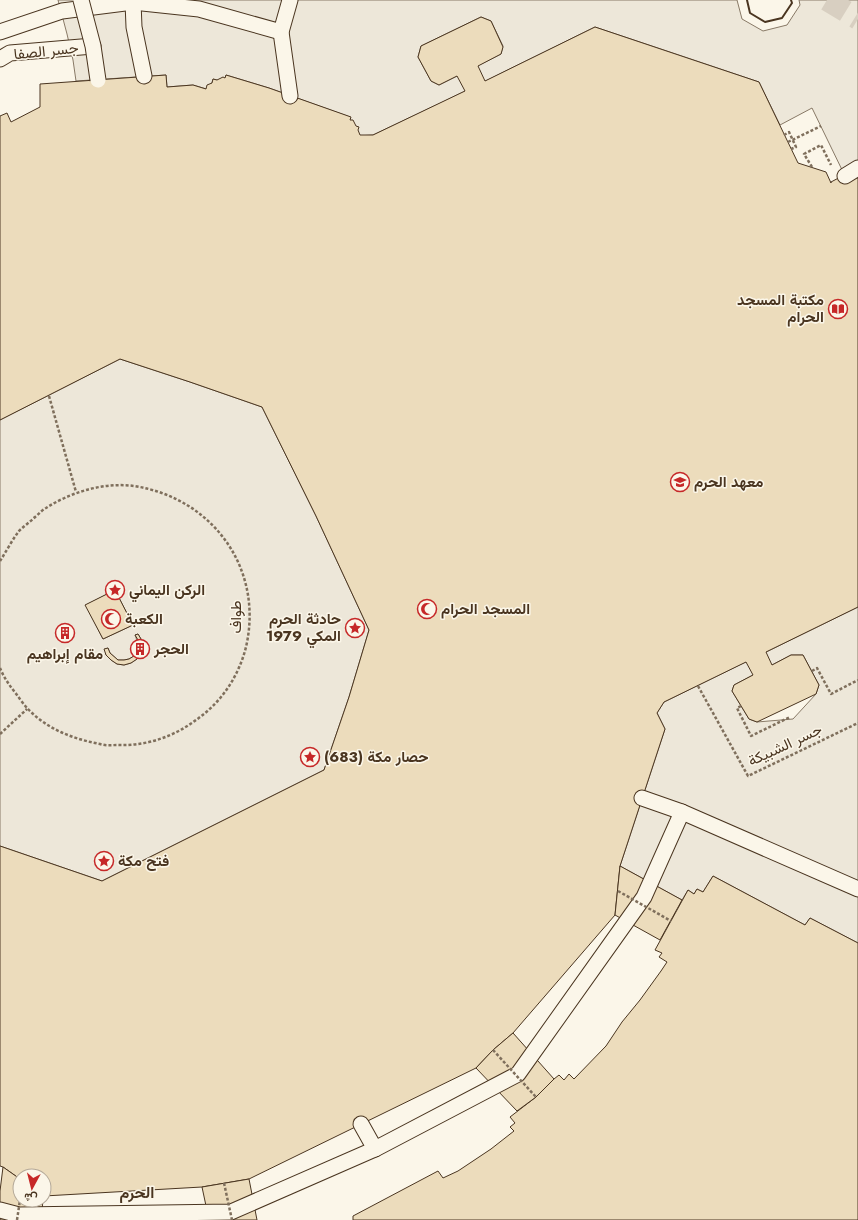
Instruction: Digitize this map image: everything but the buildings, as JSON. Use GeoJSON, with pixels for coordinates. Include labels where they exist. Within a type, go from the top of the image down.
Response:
{"type":"FeatureCollection","features":[{"type":"Feature","properties":{"kind":"street"},"geometry":{"type":"LineString","coordinates":[[81,0],[93,46],[98,80]]}},
{"type":"Feature","properties":{"kind":"street"},"geometry":{"type":"LineString","coordinates":[[290,0],[281,32],[290,96]]}},
{"type":"Feature","properties":{"kind":"street"},"geometry":{"type":"LineString","coordinates":[[0,32],[62,12],[134,1],[199,9],[281,32]]}},
{"type":"Feature","properties":{"kind":"street"},"geometry":{"type":"LineString","coordinates":[[134,1],[134,27],[144,76]]}},
{"type":"Feature","properties":{"kind":"street","name":"جسر الصفا"},"geometry":{"type":"LineString","coordinates":[[0,59],[10,53],[93,46]]}},
{"type":"Feature","properties":{"kind":"street"},"geometry":{"type":"LineString","coordinates":[[642,798],[682,812],[858,889]]}},
{"type":"Feature","properties":{"kind":"street"},"geometry":{"type":"LineString","coordinates":[[0,1210],[19,1215],[231,1212],[375,1150],[518,1074],[644,898],[682,812]]}},
{"type":"Feature","properties":{"kind":"street"},"geometry":{"type":"LineString","coordinates":[[361,1124],[375,1150]]}},
{"type":"Feature","properties":{"kind":"path"},"geometry":{"type":"LineString","coordinates":[[788,142],[821,126]]}},
{"type":"Feature","properties":{"kind":"path"},"geometry":{"type":"LineString","coordinates":[[784,135],[789,132],[793,139],[796,147],[791,149]]}},
{"type":"Feature","properties":{"kind":"path"},"geometry":{"type":"LineString","coordinates":[[812,167],[804,154],[821,145]]}},
{"type":"Feature","properties":{"kind":"path"},"geometry":{"type":"LineString","coordinates":[[49,396],[76,492]]}},
{"type":"Feature","properties":{"kind":"path","name":"طواف"},"geometry":{"type":"LineString","coordinates":[[0,561],[19,532],[45,508],[76,492],[104,486],[133,486],[162,493],[190,506],[214,526],[235,557],[244,577],[250,604],[249,632],[243,659],[230,686],[211,709],[187,727],[160,740],[132,746],[103,745],[74,738],[57,731],[27,708],[3,677],[0,668]]}},
{"type":"Feature","properties":{"kind":"path"},"geometry":{"type":"LineString","coordinates":[[812,671],[817,668],[831,694],[858,680]]}},
{"type":"Feature","properties":{"kind":"path","name":"جسر الشبيكة"},"geometry":{"type":"LineString","coordinates":[[698,686],[748,776],[858,723]]}},
{"type":"Feature","properties":{"kind":"path"},"geometry":{"type":"LineString","coordinates":[[741,706],[737,708],[751,736],[790,717]]}},
{"type":"Feature","properties":{"kind":"path"},"geometry":{"type":"LineString","coordinates":[[0,734],[27,708]]}},
{"type":"Feature","properties":{"kind":"path"},"geometry":{"type":"LineString","coordinates":[[618,891],[670,921]]}},
{"type":"Feature","properties":{"kind":"path"},"geometry":{"type":"LineString","coordinates":[[493,1050],[536,1097]]}},
{"type":"Feature","properties":{"kind":"path"},"geometry":{"type":"LineString","coordinates":[[224,1183],[232,1220]]}},
{"type":"Feature","properties":{"kind":"path"},"geometry":{"type":"LineString","coordinates":[[17,1220],[19,1208]]}},
{"type":"Feature","properties":{"kind":"shaded area"},"geometry":{"type":"Polygon","coordinates":[[[58,0],[737,0],[742,19],[763,31],[787,25],[800,5],[799,0],[858,0],[858,188],[845,176],[812,108],[780,125],[759,82],[595,27],[373,135],[357,136],[349,124],[350,117],[269,88],[226,75],[224,82],[213,79],[210,90],[193,85],[167,87],[166,75],[76,81],[67,34],[58,0]],[[481,17],[421,46],[418,57],[431,81],[439,85],[501,54],[503,46],[491,21],[481,17]]]}},
{"type":"Feature","properties":{"kind":"shaded area"},"geometry":{"type":"Polygon","coordinates":[[[120,359],[262,407],[316,516],[369,630],[349,697],[324,770],[102,881],[0,846],[0,420],[120,359]],[[115,590],[86,605],[103,639],[133,625],[115,590]],[[138,634],[135,635],[139,646],[134,656],[129,659],[118,660],[110,653],[108,648],[105,649],[106,655],[117,664],[124,665],[131,663],[137,659],[143,646],[138,634]]]}},
{"type":"Feature","properties":{"kind":"shaded area"},"geometry":{"type":"Polygon","coordinates":[[[858,607],[858,943],[810,918],[805,925],[713,876],[703,892],[697,889],[694,894],[688,890],[682,900],[620,866],[665,729],[657,713],[664,702],[858,607]],[[791,655],[734,685],[732,691],[749,719],[757,722],[793,719],[816,694],[819,685],[803,655],[791,655]]]}},
{"type":"Feature","properties":{"kind":"tunnel"},"geometry":{"type":"LineString","coordinates":[[827,0],[858,19]]}},
{"type":"Feature","properties":{"kind":"wall"},"geometry":{"type":"LineString","coordinates":[[747,0],[750,13],[765,22],[782,18],[792,3],[791,0]]}},
{"type":"Feature","properties":{"kind":"place","name":"مكتبة المسجد الحرام"},"geometry":{"type":"Point","coordinates":[838,309]}},
{"type":"Feature","properties":{"kind":"place","name":"معهد الحرم"},"geometry":{"type":"Point","coordinates":[680,482]}},
{"type":"Feature","properties":{"kind":"place","name":"الركن اليماني"},"geometry":{"type":"Point","coordinates":[115,590]}},
{"type":"Feature","properties":{"kind":"place","name":"المسجد الحرام"},"geometry":{"type":"Point","coordinates":[427,609]}},
{"type":"Feature","properties":{"kind":"place","name":"الكعبة"},"geometry":{"type":"Point","coordinates":[111,619]}},
{"type":"Feature","properties":{"kind":"place","name":"حادثة الحرم المكي 1979"},"geometry":{"type":"Point","coordinates":[355,628]}},
{"type":"Feature","properties":{"kind":"place","name":"مقام إبراهيم"},"geometry":{"type":"Point","coordinates":[65,633]}},
{"type":"Feature","properties":{"kind":"place","name":"الحجر"},"geometry":{"type":"Point","coordinates":[140,649]}},
{"type":"Feature","properties":{"kind":"place","name":"حصار مكة (683)"},"geometry":{"type":"Point","coordinates":[310,757]}},
{"type":"Feature","properties":{"kind":"place","name":"فتح مكة"},"geometry":{"type":"Point","coordinates":[104,861]}},
{"type":"Feature","properties":{"kind":"district","name":"الحرم"},"geometry":{"type":"Point","coordinates":[137,1192]}}]}
